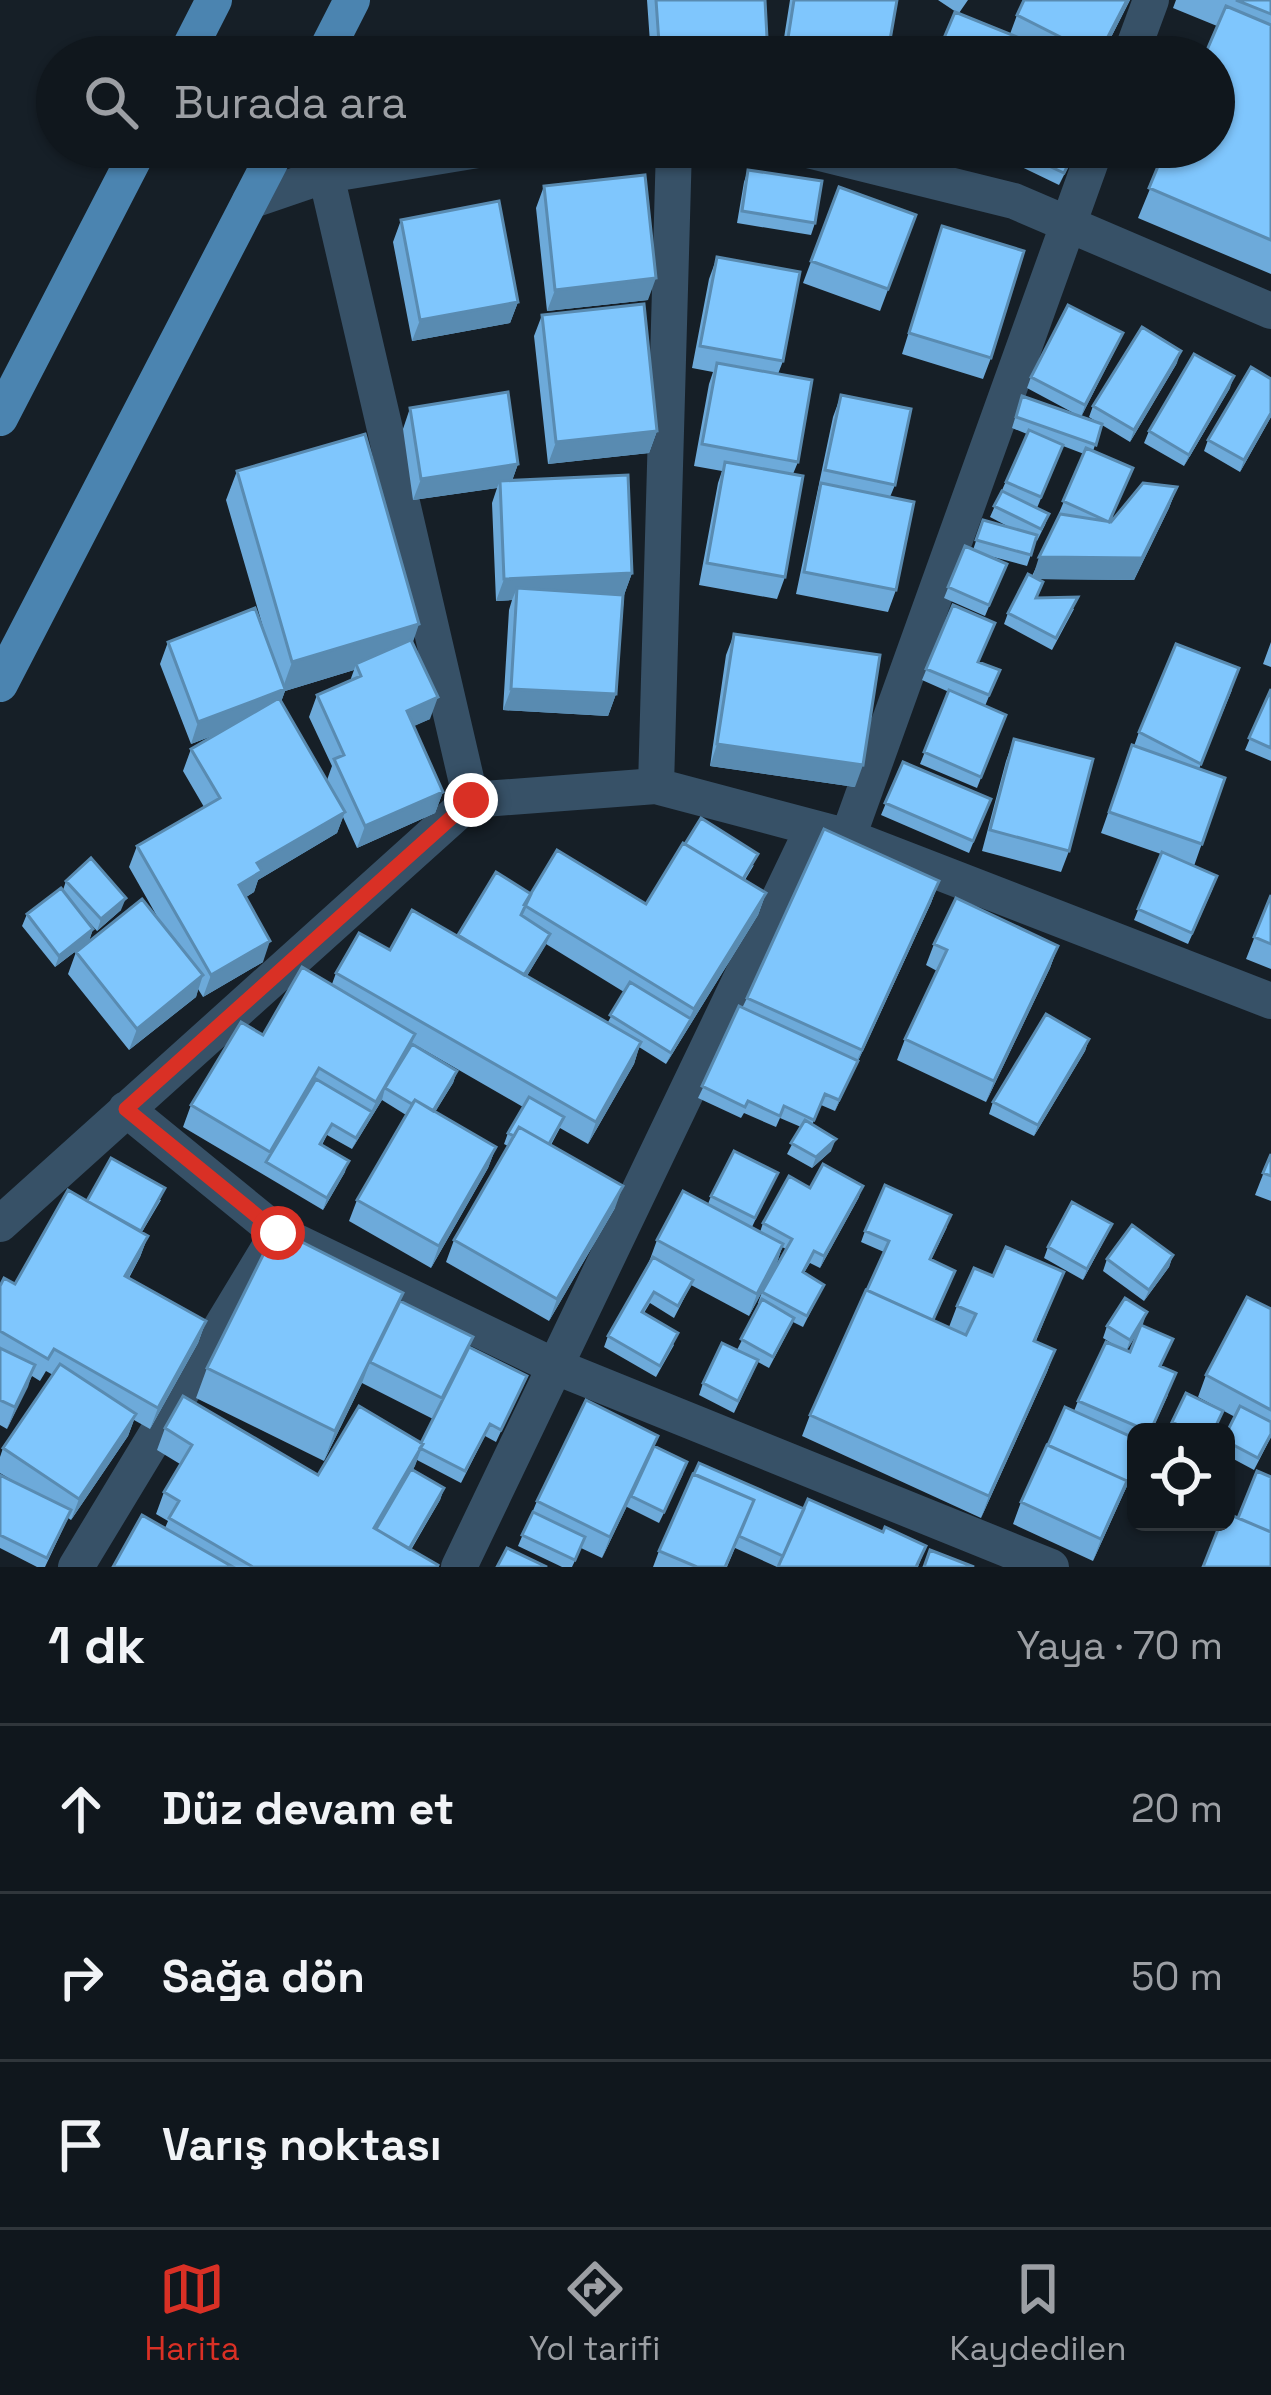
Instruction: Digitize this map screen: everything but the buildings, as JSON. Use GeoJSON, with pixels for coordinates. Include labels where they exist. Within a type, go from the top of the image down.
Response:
{"type":"FeatureCollection","features":[{"type":"Feature","properties":{"kind":"main road"},"geometry":{"type":"LineString","coordinates":[[196,36],[214,0]]}},
{"type":"Feature","properties":{"kind":"main road"},"geometry":{"type":"LineString","coordinates":[[334,36],[352,0]]}},
{"type":"Feature","properties":{"kind":"main road"},"geometry":{"type":"LineString","coordinates":[[0,418],[129,168]]}},
{"type":"Feature","properties":{"kind":"main road"},"geometry":{"type":"LineString","coordinates":[[0,684],[267,168]]}},
{"type":"Feature","properties":{"kind":"street"},"geometry":{"type":"LineString","coordinates":[[1138,36],[1151,0]]}},
{"type":"Feature","properties":{"kind":"street"},"geometry":{"type":"LineString","coordinates":[[250,201],[326,175],[368,168]]}},
{"type":"Feature","properties":{"kind":"street"},"geometry":{"type":"LineString","coordinates":[[656,786],[673,168]]}},
{"type":"Feature","properties":{"kind":"street"},"geometry":{"type":"LineString","coordinates":[[881,168],[1014,201],[1271,311]]}},
{"type":"Feature","properties":{"kind":"street"},"geometry":{"type":"LineString","coordinates":[[459,1567],[554,1366],[831,833],[1088,168]]}},
{"type":"Feature","properties":{"kind":"street"},"geometry":{"type":"LineString","coordinates":[[326,175],[471,800]]}},
{"type":"Feature","properties":{"kind":"street"},"geometry":{"type":"LineString","coordinates":[[0,1224],[471,800],[656,786],[831,833],[1271,1001]]}},
{"type":"Feature","properties":{"kind":"street"},"geometry":{"type":"LineString","coordinates":[[126,1109],[278,1233],[554,1366],[1051,1567]]}},
{"type":"Feature","properties":{"kind":"street"},"geometry":{"type":"LineString","coordinates":[[76,1567],[278,1233]]}},
{"type":"Feature","properties":{"kind":"route"},"geometry":{"type":"LineString","coordinates":[[278,1233],[126,1109],[471,800]]}}]}
